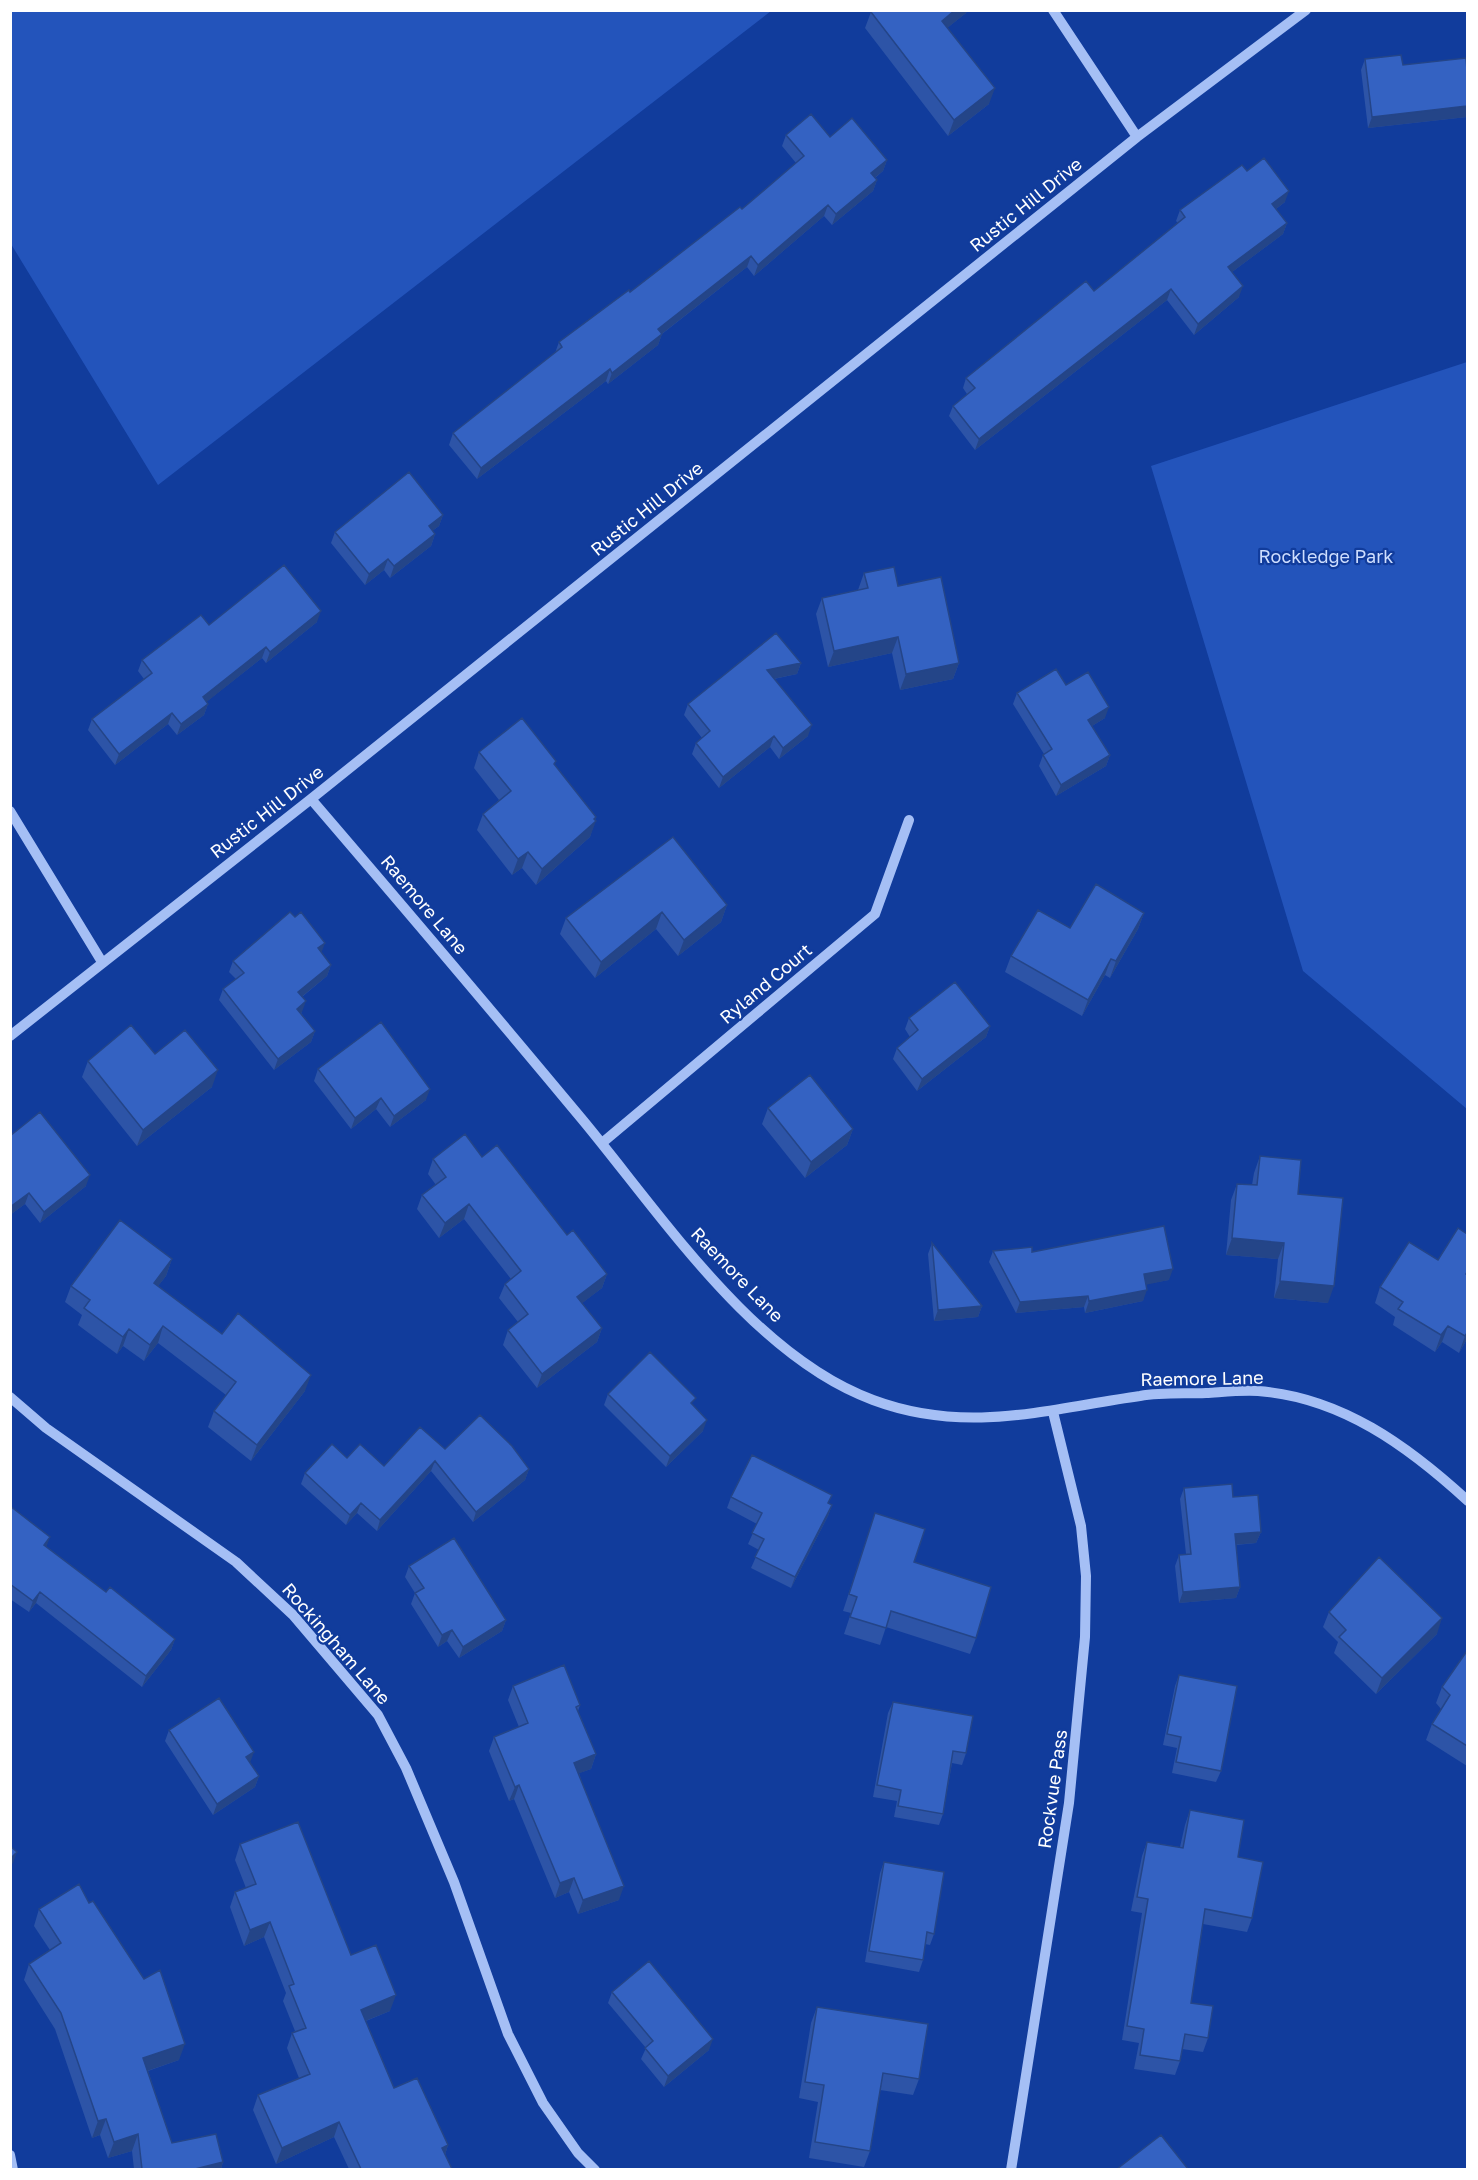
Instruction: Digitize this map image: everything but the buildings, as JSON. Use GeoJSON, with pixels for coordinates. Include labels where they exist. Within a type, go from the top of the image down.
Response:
{"type":"FeatureCollection","features":[{"type":"Feature","properties":{"kind":"street"},"geometry":{"type":"LineString","coordinates":[[1053,10],[1137,137]]}},
{"type":"Feature","properties":{"kind":"street","name":"Rustic Hill Drive"},"geometry":{"type":"LineString","coordinates":[[10,1036],[311,799],[1137,137],[1306,10]]}},
{"type":"Feature","properties":{"kind":"street","name":"Raemore Lane"},"geometry":{"type":"LineString","coordinates":[[311,799],[602,1143],[703,1269],[755,1323],[796,1355],[840,1384],[871,1400],[911,1412],[947,1418],[1001,1418],[1053,1412],[1143,1395],[1257,1391],[1314,1400],[1358,1419],[1394,1440],[1438,1474],[1467,1501]]}},
{"type":"Feature","properties":{"kind":"street"},"geometry":{"type":"LineString","coordinates":[[10,811],[102,962]]}},
{"type":"Feature","properties":{"kind":"street","name":"Ryland Court"},"geometry":{"type":"LineString","coordinates":[[602,1143],[875,914],[909,820]]}},
{"type":"Feature","properties":{"kind":"street","name":"Rockingham Lane"},"geometry":{"type":"LineString","coordinates":[[10,1397],[46,1428],[236,1562],[294,1615],[378,1715],[406,1768],[454,1882],[508,2034],[543,2103],[578,2153],[595,2169]]}},
{"type":"Feature","properties":{"kind":"street","name":"Rockvue Pass"},"geometry":{"type":"LineString","coordinates":[[1011,2169],[1070,1803],[1085,1637],[1086,1576],[1081,1526],[1053,1412]]}},
{"type":"Feature","properties":{"kind":"street"},"geometry":{"type":"LineString","coordinates":[[10,2155],[13,2169]]}},
{"type":"Feature","properties":{"kind":"green space"},"geometry":{"type":"Polygon","coordinates":[[[11,10],[771,11],[158,485],[11,244],[11,10]]]}},
{"type":"Feature","properties":{"kind":"green space","name":"Rockledge Park"},"geometry":{"type":"Polygon","coordinates":[[[1468,362],[1467,1109],[1303,971],[1151,466],[1468,362]]]}}]}
